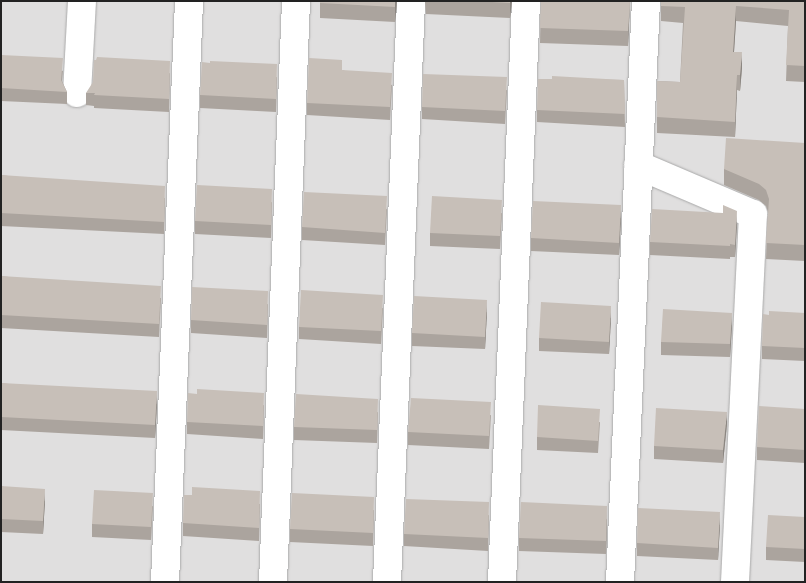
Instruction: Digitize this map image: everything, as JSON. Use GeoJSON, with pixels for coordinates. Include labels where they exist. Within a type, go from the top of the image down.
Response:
{"type":"FeatureCollection","features":[{"type":"Feature","properties":{"kind":"street"},"geometry":{"type":"LineString","coordinates":[[77,92],[82,1]]}},
{"type":"Feature","properties":{"kind":"street"},"geometry":{"type":"LineString","coordinates":[[165,582],[189,1]]}},
{"type":"Feature","properties":{"kind":"street"},"geometry":{"type":"LineString","coordinates":[[273,582],[296,1]]}},
{"type":"Feature","properties":{"kind":"street"},"geometry":{"type":"LineString","coordinates":[[387,582],[411,1]]}},
{"type":"Feature","properties":{"kind":"street"},"geometry":{"type":"LineString","coordinates":[[502,582],[526,1]]}},
{"type":"Feature","properties":{"kind":"street"},"geometry":{"type":"LineString","coordinates":[[620,582],[646,1]]}},
{"type":"Feature","properties":{"kind":"street"},"geometry":{"type":"LineString","coordinates":[[638,165],[753,214],[735,582]]}},
{"type":"Feature","properties":{"kind":"shaded area"},"geometry":{"type":"Polygon","coordinates":[[[1,1],[805,1],[805,582],[1,582],[1,1]]]}},
{"type":"Feature","properties":{"kind":"building"},"geometry":{"type":"Polygon","coordinates":[[[320,1],[395,1],[395,7],[320,3],[320,1]]]}},
{"type":"Feature","properties":{"kind":"building"},"geometry":{"type":"Polygon","coordinates":[[[474,1],[510,1],[510,3],[474,1]]]}},
{"type":"Feature","properties":{"kind":"building"},"geometry":{"type":"Polygon","coordinates":[[[541,1],[630,1],[628,31],[540,28],[541,1]]]}},
{"type":"Feature","properties":{"kind":"building"},"geometry":{"type":"Polygon","coordinates":[[[661,1],[805,1],[805,66],[786,65],[789,10],[736,6],[733,52],[742,52],[740,75],[737,75],[735,122],[657,117],[657,81],[680,82],[685,7],[661,6],[661,1]]]}},
{"type":"Feature","properties":{"kind":"building"},"geometry":{"type":"Polygon","coordinates":[[[1,55],[63,58],[61,80],[67,92],[1,88],[1,55]]]}},
{"type":"Feature","properties":{"kind":"building"},"geometry":{"type":"Polygon","coordinates":[[[97,57],[170,61],[169,99],[86,93],[93,82],[94,60],[97,57]]]}},
{"type":"Feature","properties":{"kind":"building"},"geometry":{"type":"Polygon","coordinates":[[[309,58],[342,60],[342,70],[392,73],[390,107],[307,103],[309,58]]]}},
{"type":"Feature","properties":{"kind":"building"},"geometry":{"type":"Polygon","coordinates":[[[210,61],[277,64],[276,99],[200,95],[202,62],[210,63],[210,61]]]}},
{"type":"Feature","properties":{"kind":"building"},"geometry":{"type":"Polygon","coordinates":[[[423,74],[507,77],[505,111],[422,107],[423,74]]]}},
{"type":"Feature","properties":{"kind":"building"},"geometry":{"type":"Polygon","coordinates":[[[552,76],[624,80],[625,114],[537,110],[538,79],[552,79],[552,76]]]}},
{"type":"Feature","properties":{"kind":"building"},"geometry":{"type":"Polygon","coordinates":[[[726,138],[805,143],[805,245],[766,243],[769,199],[766,190],[759,184],[724,169],[726,138]]]}},
{"type":"Feature","properties":{"kind":"building"},"geometry":{"type":"Polygon","coordinates":[[[1,175],[165,186],[164,222],[1,213],[1,175]]]}},
{"type":"Feature","properties":{"kind":"building"},"geometry":{"type":"Polygon","coordinates":[[[197,185],[272,189],[271,225],[195,221],[197,185]]]}},
{"type":"Feature","properties":{"kind":"building"},"geometry":{"type":"Polygon","coordinates":[[[304,192],[387,196],[385,233],[302,227],[304,192]]]}},
{"type":"Feature","properties":{"kind":"building"},"geometry":{"type":"Polygon","coordinates":[[[432,196],[502,200],[500,236],[430,233],[432,196]]]}},
{"type":"Feature","properties":{"kind":"building"},"geometry":{"type":"Polygon","coordinates":[[[533,201],[621,205],[619,243],[531,238],[533,201]]]}},
{"type":"Feature","properties":{"kind":"building"},"geometry":{"type":"Polygon","coordinates":[[[723,205],[737,211],[735,245],[650,242],[652,209],[723,213],[723,205]]]}},
{"type":"Feature","properties":{"kind":"building"},"geometry":{"type":"Polygon","coordinates":[[[1,276],[161,286],[159,324],[1,315],[1,276]]]}},
{"type":"Feature","properties":{"kind":"building"},"geometry":{"type":"Polygon","coordinates":[[[192,287],[268,291],[267,325],[191,320],[192,287]]]}},
{"type":"Feature","properties":{"kind":"building"},"geometry":{"type":"Polygon","coordinates":[[[301,290],[383,295],[381,331],[299,327],[301,290]]]}},
{"type":"Feature","properties":{"kind":"building"},"geometry":{"type":"Polygon","coordinates":[[[414,296],[487,300],[485,337],[412,333],[414,296]]]}},
{"type":"Feature","properties":{"kind":"building"},"geometry":{"type":"Polygon","coordinates":[[[541,302],[611,306],[609,342],[539,338],[541,302]]]}},
{"type":"Feature","properties":{"kind":"building"},"geometry":{"type":"Polygon","coordinates":[[[663,309],[732,313],[730,344],[661,342],[663,309]]]}},
{"type":"Feature","properties":{"kind":"building"},"geometry":{"type":"Polygon","coordinates":[[[769,311],[805,313],[805,348],[762,346],[763,314],[769,315],[769,311]]]}},
{"type":"Feature","properties":{"kind":"building"},"geometry":{"type":"Polygon","coordinates":[[[1,383],[157,391],[155,425],[1,417],[1,383]]]}},
{"type":"Feature","properties":{"kind":"building"},"geometry":{"type":"Polygon","coordinates":[[[197,389],[264,393],[263,426],[187,422],[188,393],[197,394],[197,389]]]}},
{"type":"Feature","properties":{"kind":"building"},"geometry":{"type":"Polygon","coordinates":[[[296,394],[378,399],[377,430],[294,427],[296,394]]]}},
{"type":"Feature","properties":{"kind":"building"},"geometry":{"type":"Polygon","coordinates":[[[411,398],[491,402],[489,436],[408,432],[411,398]]]}},
{"type":"Feature","properties":{"kind":"building"},"geometry":{"type":"Polygon","coordinates":[[[538,405],[600,409],[598,441],[537,437],[538,405]]]}},
{"type":"Feature","properties":{"kind":"building"},"geometry":{"type":"Polygon","coordinates":[[[759,406],[805,409],[805,450],[757,447],[759,406]]]}},
{"type":"Feature","properties":{"kind":"building"},"geometry":{"type":"Polygon","coordinates":[[[656,408],[727,412],[723,450],[654,446],[656,408]]]}},
{"type":"Feature","properties":{"kind":"building"},"geometry":{"type":"Polygon","coordinates":[[[1,486],[45,489],[43,521],[1,519],[1,486]]]}},
{"type":"Feature","properties":{"kind":"building"},"geometry":{"type":"Polygon","coordinates":[[[192,487],[260,491],[259,528],[183,523],[184,495],[192,495],[192,487]]]}},
{"type":"Feature","properties":{"kind":"building"},"geometry":{"type":"Polygon","coordinates":[[[94,490],[153,493],[151,527],[92,524],[94,490]]]}},
{"type":"Feature","properties":{"kind":"building"},"geometry":{"type":"Polygon","coordinates":[[[292,493],[374,497],[373,533],[290,529],[292,493]]]}},
{"type":"Feature","properties":{"kind":"building"},"geometry":{"type":"Polygon","coordinates":[[[406,499],[489,502],[488,538],[404,534],[406,499]]]}},
{"type":"Feature","properties":{"kind":"building"},"geometry":{"type":"Polygon","coordinates":[[[521,502],[607,506],[606,541],[519,538],[521,502]]]}},
{"type":"Feature","properties":{"kind":"building"},"geometry":{"type":"Polygon","coordinates":[[[638,508],[720,512],[718,548],[637,543],[638,508]]]}},
{"type":"Feature","properties":{"kind":"building"},"geometry":{"type":"Polygon","coordinates":[[[768,515],[805,517],[805,549],[766,547],[768,515]]]}}]}
